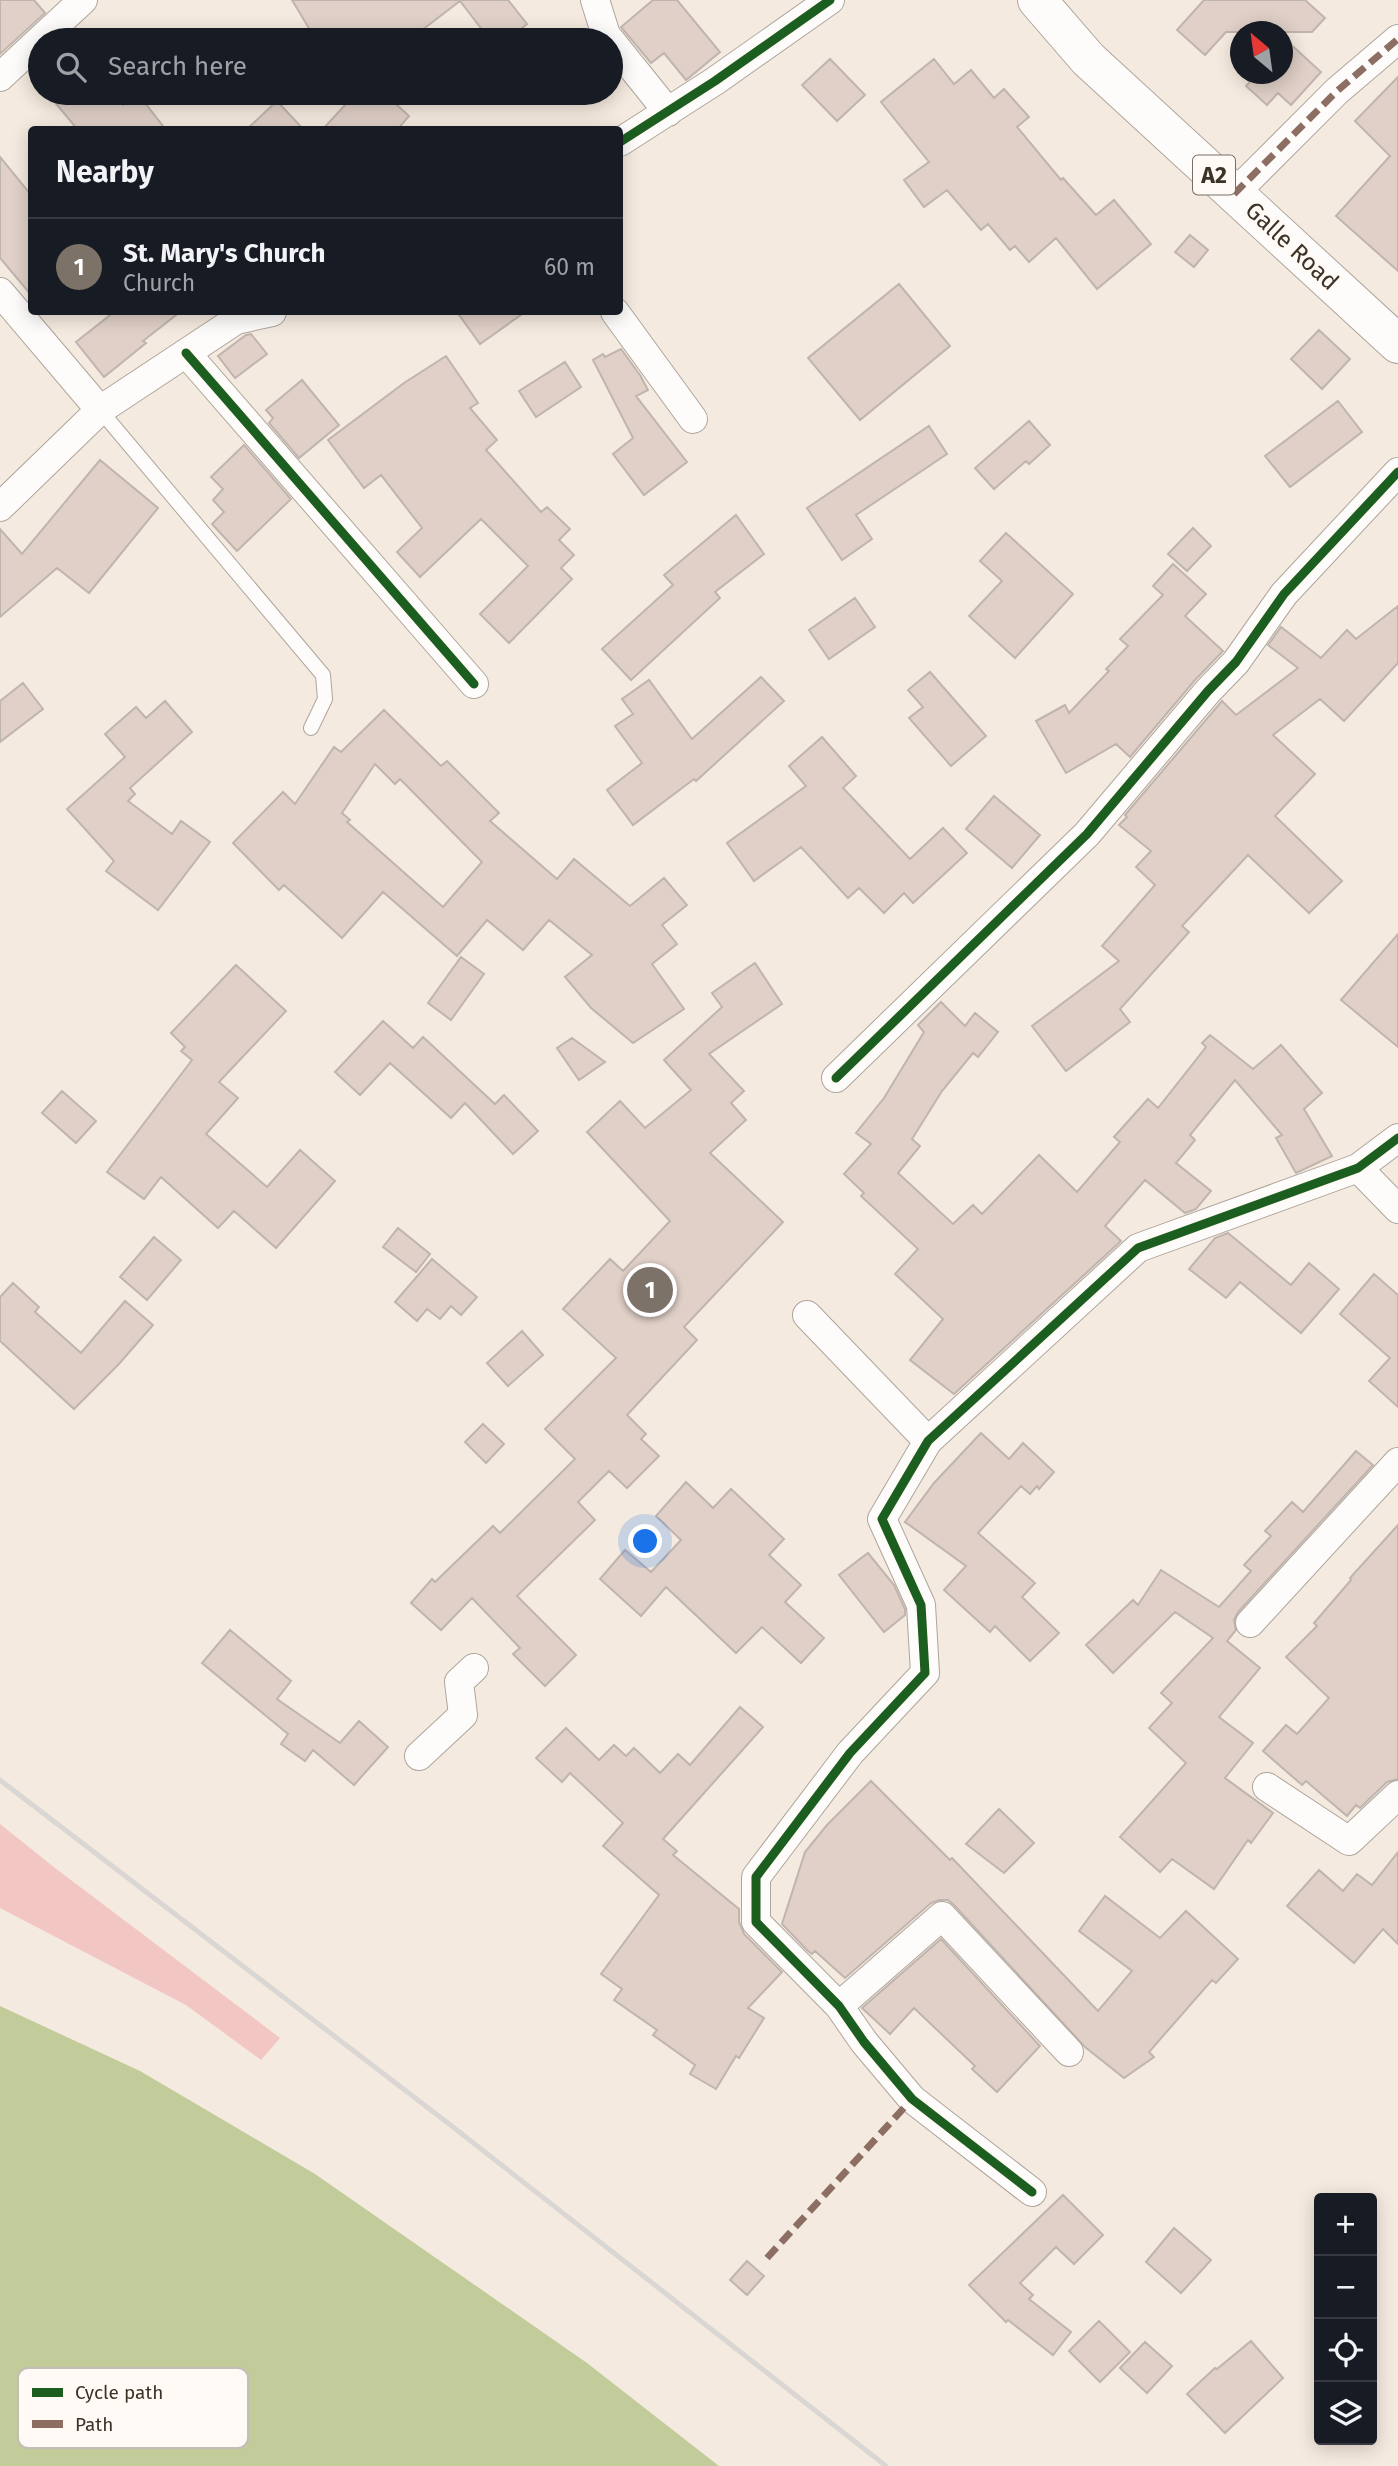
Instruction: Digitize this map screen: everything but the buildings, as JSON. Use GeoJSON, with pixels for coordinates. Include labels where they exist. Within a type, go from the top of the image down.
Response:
{"type":"FeatureCollection","features":[{"type":"Feature","properties":{"kind":"highway","name":"Galle Road"},"geometry":{"type":"LineString","coordinates":[[1037,0],[1088,59],[1398,344]]}},
{"type":"Feature","properties":{"kind":"street"},"geometry":{"type":"LineString","coordinates":[[53,28],[83,0]]}},
{"type":"Feature","properties":{"kind":"street"},"geometry":{"type":"LineString","coordinates":[[595,0],[604,28]]}},
{"type":"Feature","properties":{"kind":"street"},"geometry":{"type":"LineString","coordinates":[[623,140],[830,0]]}},
{"type":"Feature","properties":{"kind":"street"},"geometry":{"type":"LineString","coordinates":[[1234,194],[1337,91],[1398,39]]}},
{"type":"Feature","properties":{"kind":"street"},"geometry":{"type":"LineString","coordinates":[[0,77],[28,51]]}},
{"type":"Feature","properties":{"kind":"street"},"geometry":{"type":"LineString","coordinates":[[623,57],[668,112]]}},
{"type":"Feature","properties":{"kind":"street"},"geometry":{"type":"LineString","coordinates":[[0,292],[100,411]]}},
{"type":"Feature","properties":{"kind":"street"},"geometry":{"type":"LineString","coordinates":[[0,507],[100,411],[236,320],[258,315]]}},
{"type":"Feature","properties":{"kind":"street"},"geometry":{"type":"LineString","coordinates":[[617,315],[693,419]]}},
{"type":"Feature","properties":{"kind":"street"},"geometry":{"type":"LineString","coordinates":[[186,353],[474,684]]}},
{"type":"Feature","properties":{"kind":"street"},"geometry":{"type":"LineString","coordinates":[[836,1078],[1087,834],[1200,700],[1236,662],[1284,594],[1398,472]]}},
{"type":"Feature","properties":{"kind":"street"},"geometry":{"type":"LineString","coordinates":[[1032,2192],[912,2099],[864,2042],[839,2006],[756,1923],[756,1877],[850,1753],[925,1673],[921,1605],[882,1519],[929,1441],[1138,1248],[1358,1168],[1398,1138]]}},
{"type":"Feature","properties":{"kind":"street"},"geometry":{"type":"LineString","coordinates":[[1358,1168],[1398,1209]]}},
{"type":"Feature","properties":{"kind":"street"},"geometry":{"type":"LineString","coordinates":[[807,1315],[929,1441]]}},
{"type":"Feature","properties":{"kind":"street"},"geometry":{"type":"LineString","coordinates":[[1250,1623],[1398,1462]]}},
{"type":"Feature","properties":{"kind":"street"},"geometry":{"type":"LineString","coordinates":[[419,1756],[463,1715],[459,1682],[474,1668]]}},
{"type":"Feature","properties":{"kind":"street"},"geometry":{"type":"LineString","coordinates":[[1267,1787],[1349,1841],[1398,1795]]}},
{"type":"Feature","properties":{"kind":"street"},"geometry":{"type":"LineString","coordinates":[[839,2006],[942,1916],[1069,2052]]}},
{"type":"Feature","properties":{"kind":"lane"},"geometry":{"type":"LineString","coordinates":[[100,411],[323,675],[325,699],[311,728]]}},
{"type":"Feature","properties":{"kind":"shaded area"},"geometry":{"type":"Polygon","coordinates":[[[0,1824],[280,2038],[261,2060],[186,2005],[0,1908],[0,1824]]]}},
{"type":"Feature","properties":{"kind":"shaded area"},"geometry":{"type":"Polygon","coordinates":[[[0,2006],[140,2071],[315,2174],[587,2363],[719,2466],[0,2466],[0,2006]]]}},
{"type":"Feature","properties":{"kind":"railway"},"geometry":{"type":"LineString","coordinates":[[0,1780],[453,2127],[886,2466]]}},
{"type":"Feature","properties":{"kind":"marked path"},"geometry":{"type":"LineString","coordinates":[[1234,194],[1337,91],[1398,39]]}},
{"type":"Feature","properties":{"kind":"marked path"},"geometry":{"type":"LineString","coordinates":[[767,2258],[912,2099],[916,2101]]}},
{"type":"Feature","properties":{"kind":"cycle path"},"geometry":{"type":"LineString","coordinates":[[623,140],[715,81],[830,0]]}},
{"type":"Feature","properties":{"kind":"cycle path"},"geometry":{"type":"LineString","coordinates":[[186,353],[474,684]]}},
{"type":"Feature","properties":{"kind":"cycle path"},"geometry":{"type":"LineString","coordinates":[[836,1078],[1087,834],[1208,691],[1236,662],[1284,594],[1398,472]]}},
{"type":"Feature","properties":{"kind":"cycle path"},"geometry":{"type":"LineString","coordinates":[[1032,2192],[912,2099],[864,2042],[839,2006],[756,1922],[756,1877],[850,1753],[925,1673],[921,1605],[882,1519],[928,1441],[1138,1248],[1358,1168],[1398,1138]]}},
{"type":"Feature","properties":{"kind":"place","name":"St. Mary's Church"},"geometry":{"type":"Point","coordinates":[650,1290]}}]}
